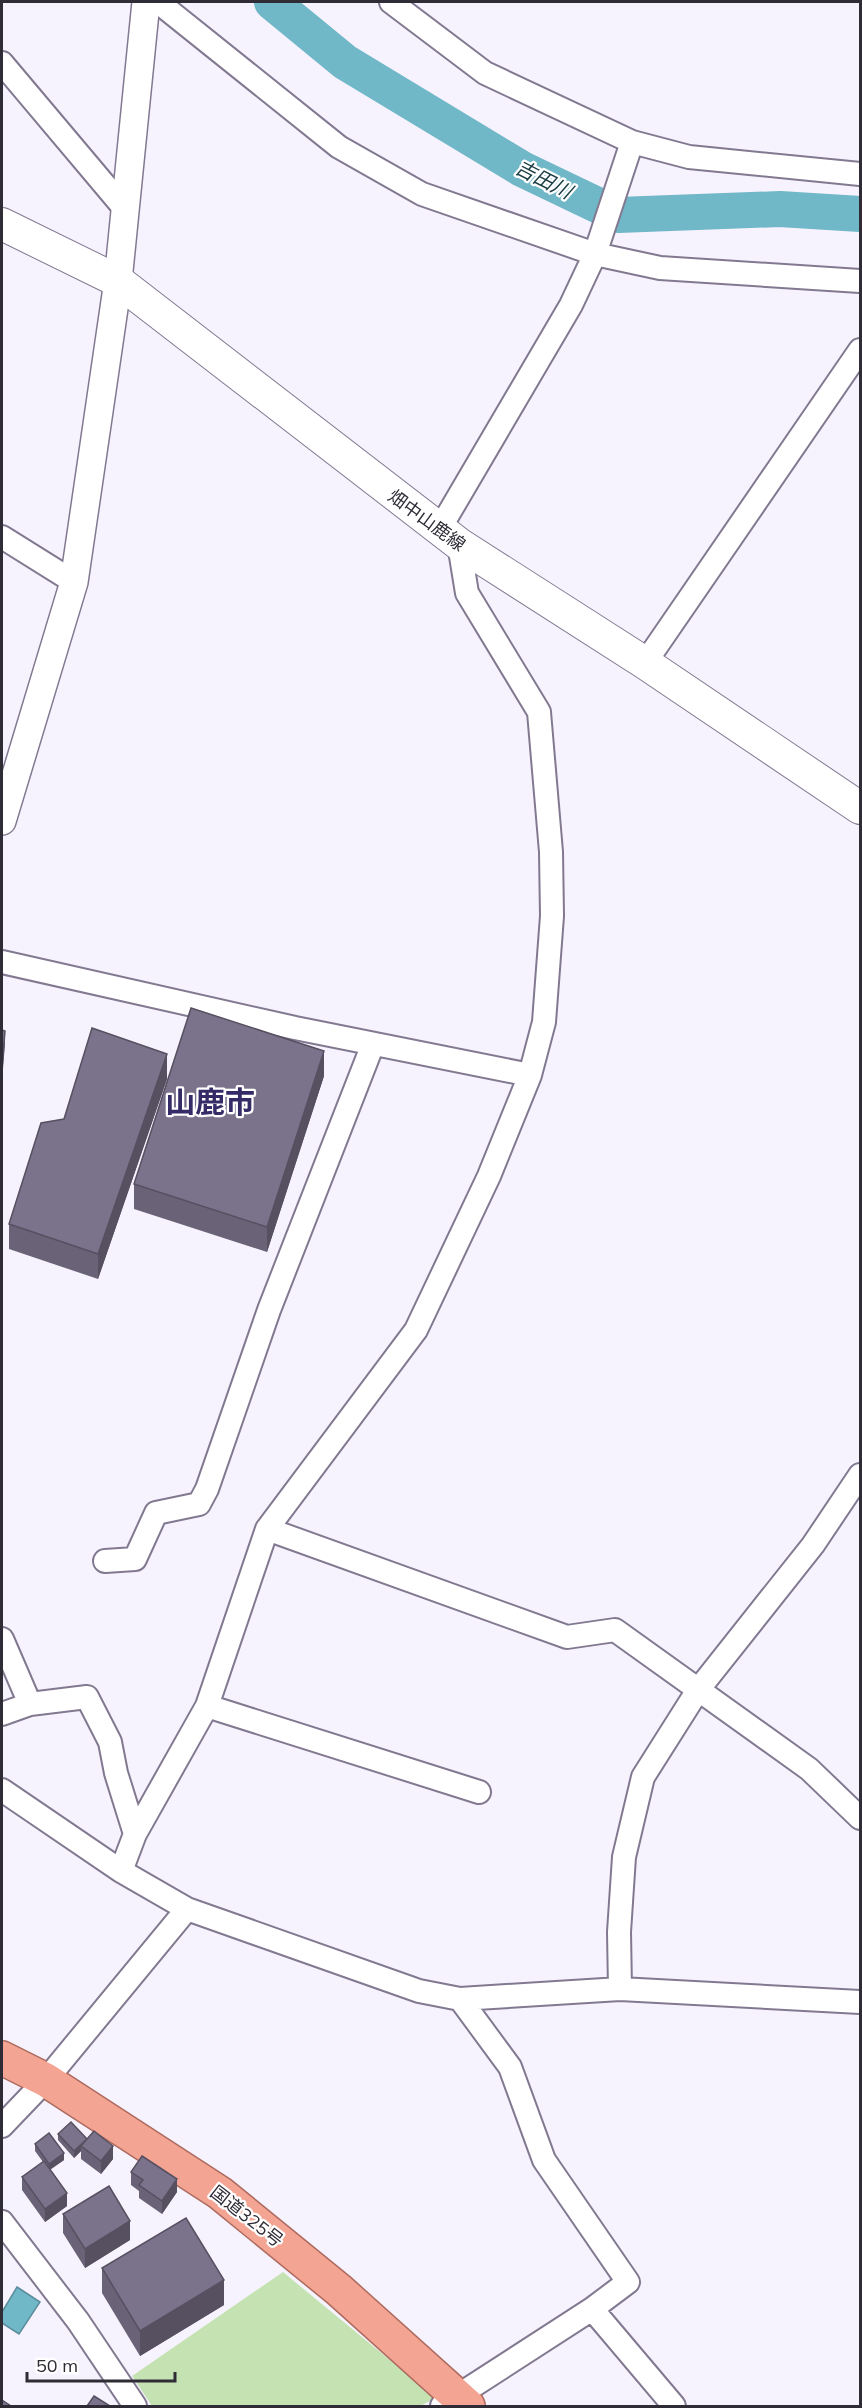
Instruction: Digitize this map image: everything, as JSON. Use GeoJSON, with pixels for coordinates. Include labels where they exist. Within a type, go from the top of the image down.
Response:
{"type":"FeatureCollection","features":[{"type":"Feature","properties":{"kind":"highway","name":"国道325号"},"geometry":{"type":"LineString","coordinates":[[2,2058],[46,2080],[220,2193],[339,2290],[456,2403]]}},
{"type":"Feature","properties":{"kind":"main road","name":"畑中山鹿線"},"geometry":{"type":"LineString","coordinates":[[2,224],[118,280],[449,537],[645,663],[861,808]]}},
{"type":"Feature","properties":{"kind":"street"},"geometry":{"type":"LineString","coordinates":[[2,822],[74,582],[118,280],[146,2]]}},
{"type":"Feature","properties":{"kind":"street"},"geometry":{"type":"LineString","coordinates":[[158,2],[349,153],[422,194],[595,254],[660,268],[861,281]]}},
{"type":"Feature","properties":{"kind":"street"},"geometry":{"type":"LineString","coordinates":[[391,2],[485,73],[632,142],[689,157],[861,174]]}},
{"type":"Feature","properties":{"kind":"street"},"geometry":{"type":"LineString","coordinates":[[2,63],[125,209]]}},
{"type":"Feature","properties":{"kind":"street"},"geometry":{"type":"LineString","coordinates":[[121,1871],[135,1834],[207,1706],[267,1529],[416,1330],[489,1176],[530,1075],[544,1022],[552,916],[551,852],[539,712],[467,593],[449,537],[572,305],[595,254],[632,142]]}},
{"type":"Feature","properties":{"kind":"street"},"geometry":{"type":"LineString","coordinates":[[645,663],[861,350]]}},
{"type":"Feature","properties":{"kind":"street"},"geometry":{"type":"LineString","coordinates":[[2,537],[74,582]]}},
{"type":"Feature","properties":{"kind":"street"},"geometry":{"type":"LineString","coordinates":[[2,962],[373,1044],[530,1075]]}},
{"type":"Feature","properties":{"kind":"street"},"geometry":{"type":"LineString","coordinates":[[105,1561],[135,1558],[156,1513],[199,1504],[207,1490],[268,1310],[373,1044]]}},
{"type":"Feature","properties":{"kind":"street"},"geometry":{"type":"LineString","coordinates":[[620,1989],[619,1932],[624,1857],[643,1777],[698,1690],[813,1545],[861,1475]]}},
{"type":"Feature","properties":{"kind":"street"},"geometry":{"type":"LineString","coordinates":[[267,1529],[567,1637],[615,1630],[809,1769],[861,1818]]}},
{"type":"Feature","properties":{"kind":"street"},"geometry":{"type":"LineString","coordinates":[[2,1639],[30,1704]]}},
{"type":"Feature","properties":{"kind":"street"},"geometry":{"type":"LineString","coordinates":[[2,1714],[30,1704],[87,1697],[110,1742],[116,1773],[135,1834]]}},
{"type":"Feature","properties":{"kind":"street"},"geometry":{"type":"LineString","coordinates":[[207,1706],[479,1792]]}},
{"type":"Feature","properties":{"kind":"street"},"geometry":{"type":"LineString","coordinates":[[2,1790],[121,1871],[187,1910],[419,1991],[460,1999],[620,1989],[861,2002]]}},
{"type":"Feature","properties":{"kind":"street"},"geometry":{"type":"LineString","coordinates":[[2,2126],[46,2080],[187,1910]]}},
{"type":"Feature","properties":{"kind":"street"},"geometry":{"type":"LineString","coordinates":[[456,2403],[628,2282],[544,2160],[510,2067],[460,1999]]}},
{"type":"Feature","properties":{"kind":"street"},"geometry":{"type":"LineString","coordinates":[[2,2222],[78,2320],[135,2406]]}},
{"type":"Feature","properties":{"kind":"street"},"geometry":{"type":"LineString","coordinates":[[592,2309],[674,2406]]}},
{"type":"Feature","properties":{"kind":"green space"},"geometry":{"type":"Polygon","coordinates":[[[283,2272],[436,2398],[420,2406],[152,2406],[132,2376],[283,2272]]]}},
{"type":"Feature","properties":{"kind":"water"},"geometry":{"type":"Polygon","coordinates":[[[17,2287],[40,2302],[19,2334],[2,2323],[2,2312],[17,2287]]]}},
{"type":"Feature","properties":{"kind":"building"},"geometry":{"type":"Polygon","coordinates":[[[191,1008],[324,1051],[267,1227],[134,1184],[191,1008]]]}},
{"type":"Feature","properties":{"kind":"building"},"geometry":{"type":"Polygon","coordinates":[[[92,1028],[167,1054],[98,1254],[9,1224],[41,1123],[64,1119],[92,1028]]]}},
{"type":"Feature","properties":{"kind":"building"},"geometry":{"type":"Polygon","coordinates":[[[2,1030],[5,1031],[2,1068],[2,1030]]]}},
{"type":"Feature","properties":{"kind":"building"},"geometry":{"type":"Polygon","coordinates":[[[71,2122],[87,2139],[74,2151],[58,2134],[71,2122]]]}},
{"type":"Feature","properties":{"kind":"building"},"geometry":{"type":"Polygon","coordinates":[[[94,2131],[113,2146],[101,2161],[81,2146],[94,2131]]]}},
{"type":"Feature","properties":{"kind":"building"},"geometry":{"type":"Polygon","coordinates":[[[49,2133],[64,2153],[49,2164],[35,2144],[49,2133]]]}},
{"type":"Feature","properties":{"kind":"building"},"geometry":{"type":"Polygon","coordinates":[[[142,2156],[177,2179],[162,2201],[139,2185],[143,2180],[131,2172],[142,2156]]]}},
{"type":"Feature","properties":{"kind":"building"},"geometry":{"type":"Polygon","coordinates":[[[44,2161],[67,2193],[45,2209],[22,2177],[44,2161]]]}},
{"type":"Feature","properties":{"kind":"building"},"geometry":{"type":"Polygon","coordinates":[[[109,2186],[130,2221],[85,2249],[63,2214],[109,2186]]]}},
{"type":"Feature","properties":{"kind":"building"},"geometry":{"type":"Polygon","coordinates":[[[186,2218],[224,2280],[140,2331],[102,2268],[186,2218]]]}},
{"type":"Feature","properties":{"kind":"building"},"geometry":{"type":"Polygon","coordinates":[[[94,2396],[110,2406],[87,2406],[94,2396]]]}},
{"type":"Feature","properties":{"kind":"building"},"geometry":{"type":"Polygon","coordinates":[[[2,2400],[11,2406],[2,2406],[2,2400]]]}},
{"type":"Feature","properties":{"kind":"waterway","name":"吉田川"},"geometry":{"type":"LineString","coordinates":[[272,2],[345,62],[522,169],[618,215],[780,209],[860,214]]}},
{"type":"Feature","properties":{"kind":"district","name":"山鹿市"},"geometry":{"type":"Point","coordinates":[210,1102]}}]}
